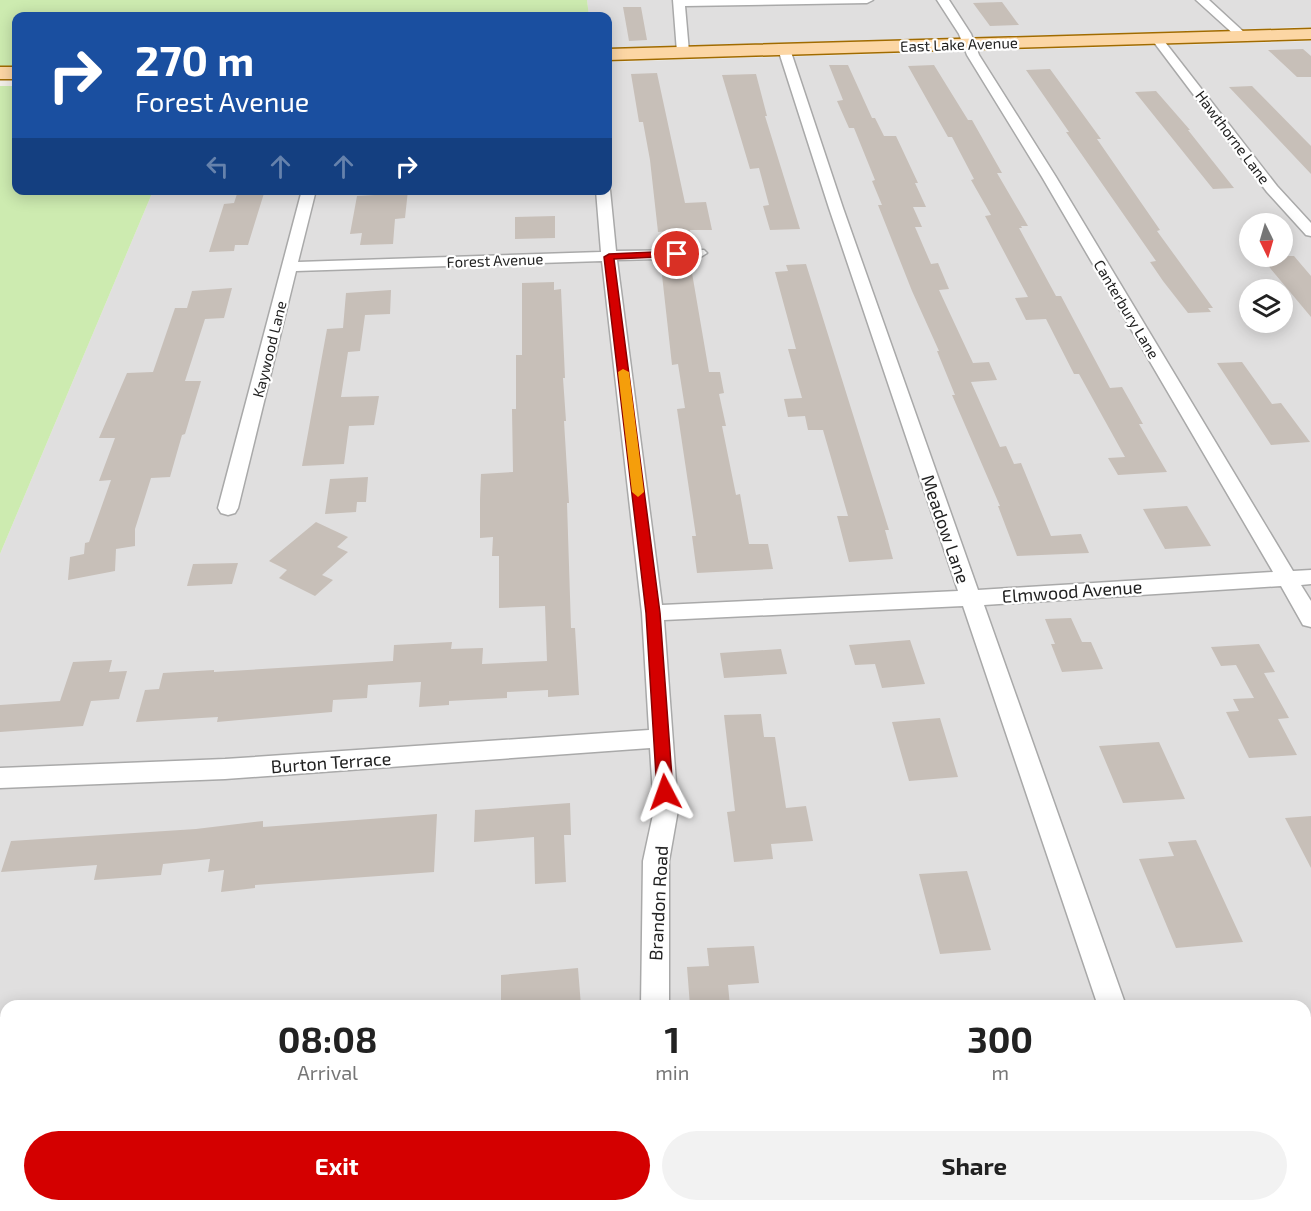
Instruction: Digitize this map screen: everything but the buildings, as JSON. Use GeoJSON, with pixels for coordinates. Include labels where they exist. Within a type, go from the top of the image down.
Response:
{"type":"FeatureCollection","features":[{"type":"Feature","properties":{"kind":"main road","name":"East Lake Avenue"},"geometry":{"type":"LineString","coordinates":[[612,55],[1311,34]]}},
{"type":"Feature","properties":{"kind":"street"},"geometry":{"type":"LineString","coordinates":[[682,52],[679,2],[867,0]]}},
{"type":"Feature","properties":{"kind":"street","name":"Canterbury Lane"},"geometry":{"type":"LineString","coordinates":[[943,0],[1311,619]]}},
{"type":"Feature","properties":{"kind":"street"},"geometry":{"type":"LineString","coordinates":[[1202,0],[1242,36]]}},
{"type":"Feature","properties":{"kind":"street","name":"Hawthorne Lane"},"geometry":{"type":"LineString","coordinates":[[1157,39],[1272,189],[1311,232]]}},
{"type":"Feature","properties":{"kind":"street","name":"Meadow Lane"},"geometry":{"type":"LineString","coordinates":[[784,49],[969,598],[1110,1000]]}},
{"type":"Feature","properties":{"kind":"street","name":"Kaywood Lane"},"geometry":{"type":"LineString","coordinates":[[228,508],[308,195]]}},
{"type":"Feature","properties":{"kind":"street","name":"Brandon Road"},"geometry":{"type":"LineString","coordinates":[[603,195],[653,613],[662,738],[666,810],[656,861],[655,1000]]}},
{"type":"Feature","properties":{"kind":"street","name":"Forest Avenue"},"geometry":{"type":"LineString","coordinates":[[290,267],[699,253]]}},
{"type":"Feature","properties":{"kind":"street","name":"Elmwood Avenue"},"geometry":{"type":"LineString","coordinates":[[653,613],[969,598],[1311,577]]}},
{"type":"Feature","properties":{"kind":"street","name":"Burton Terrace"},"geometry":{"type":"LineString","coordinates":[[0,778],[225,770],[662,738]]}},
{"type":"Feature","properties":{"kind":"shaded area"},"geometry":{"type":"Polygon","coordinates":[[[587,0],[1311,0],[1311,27],[612,49],[612,12],[588,12],[587,0]]]}},
{"type":"Feature","properties":{"kind":"shaded area"},"geometry":{"type":"Polygon","coordinates":[[[1311,41],[1311,1000],[0,1000],[0,554],[151,195],[612,195],[612,62],[1311,41]]]}},
{"type":"Feature","properties":{"kind":"green space"},"geometry":{"type":"Polygon","coordinates":[[[0,0],[587,0],[588,12],[12,12],[12,66],[0,67],[0,0]]]}},
{"type":"Feature","properties":{"kind":"green space"},"geometry":{"type":"Polygon","coordinates":[[[0,86],[12,86],[12,195],[151,195],[0,554],[0,86]]]}},
{"type":"Feature","properties":{"kind":"slow traffic"},"geometry":{"type":"LineString","coordinates":[[623,372],[638,492]]}},
{"type":"Feature","properties":{"kind":"route"},"geometry":{"type":"LineString","coordinates":[[665,792],[653,613],[609,257],[677,254]]}}]}
